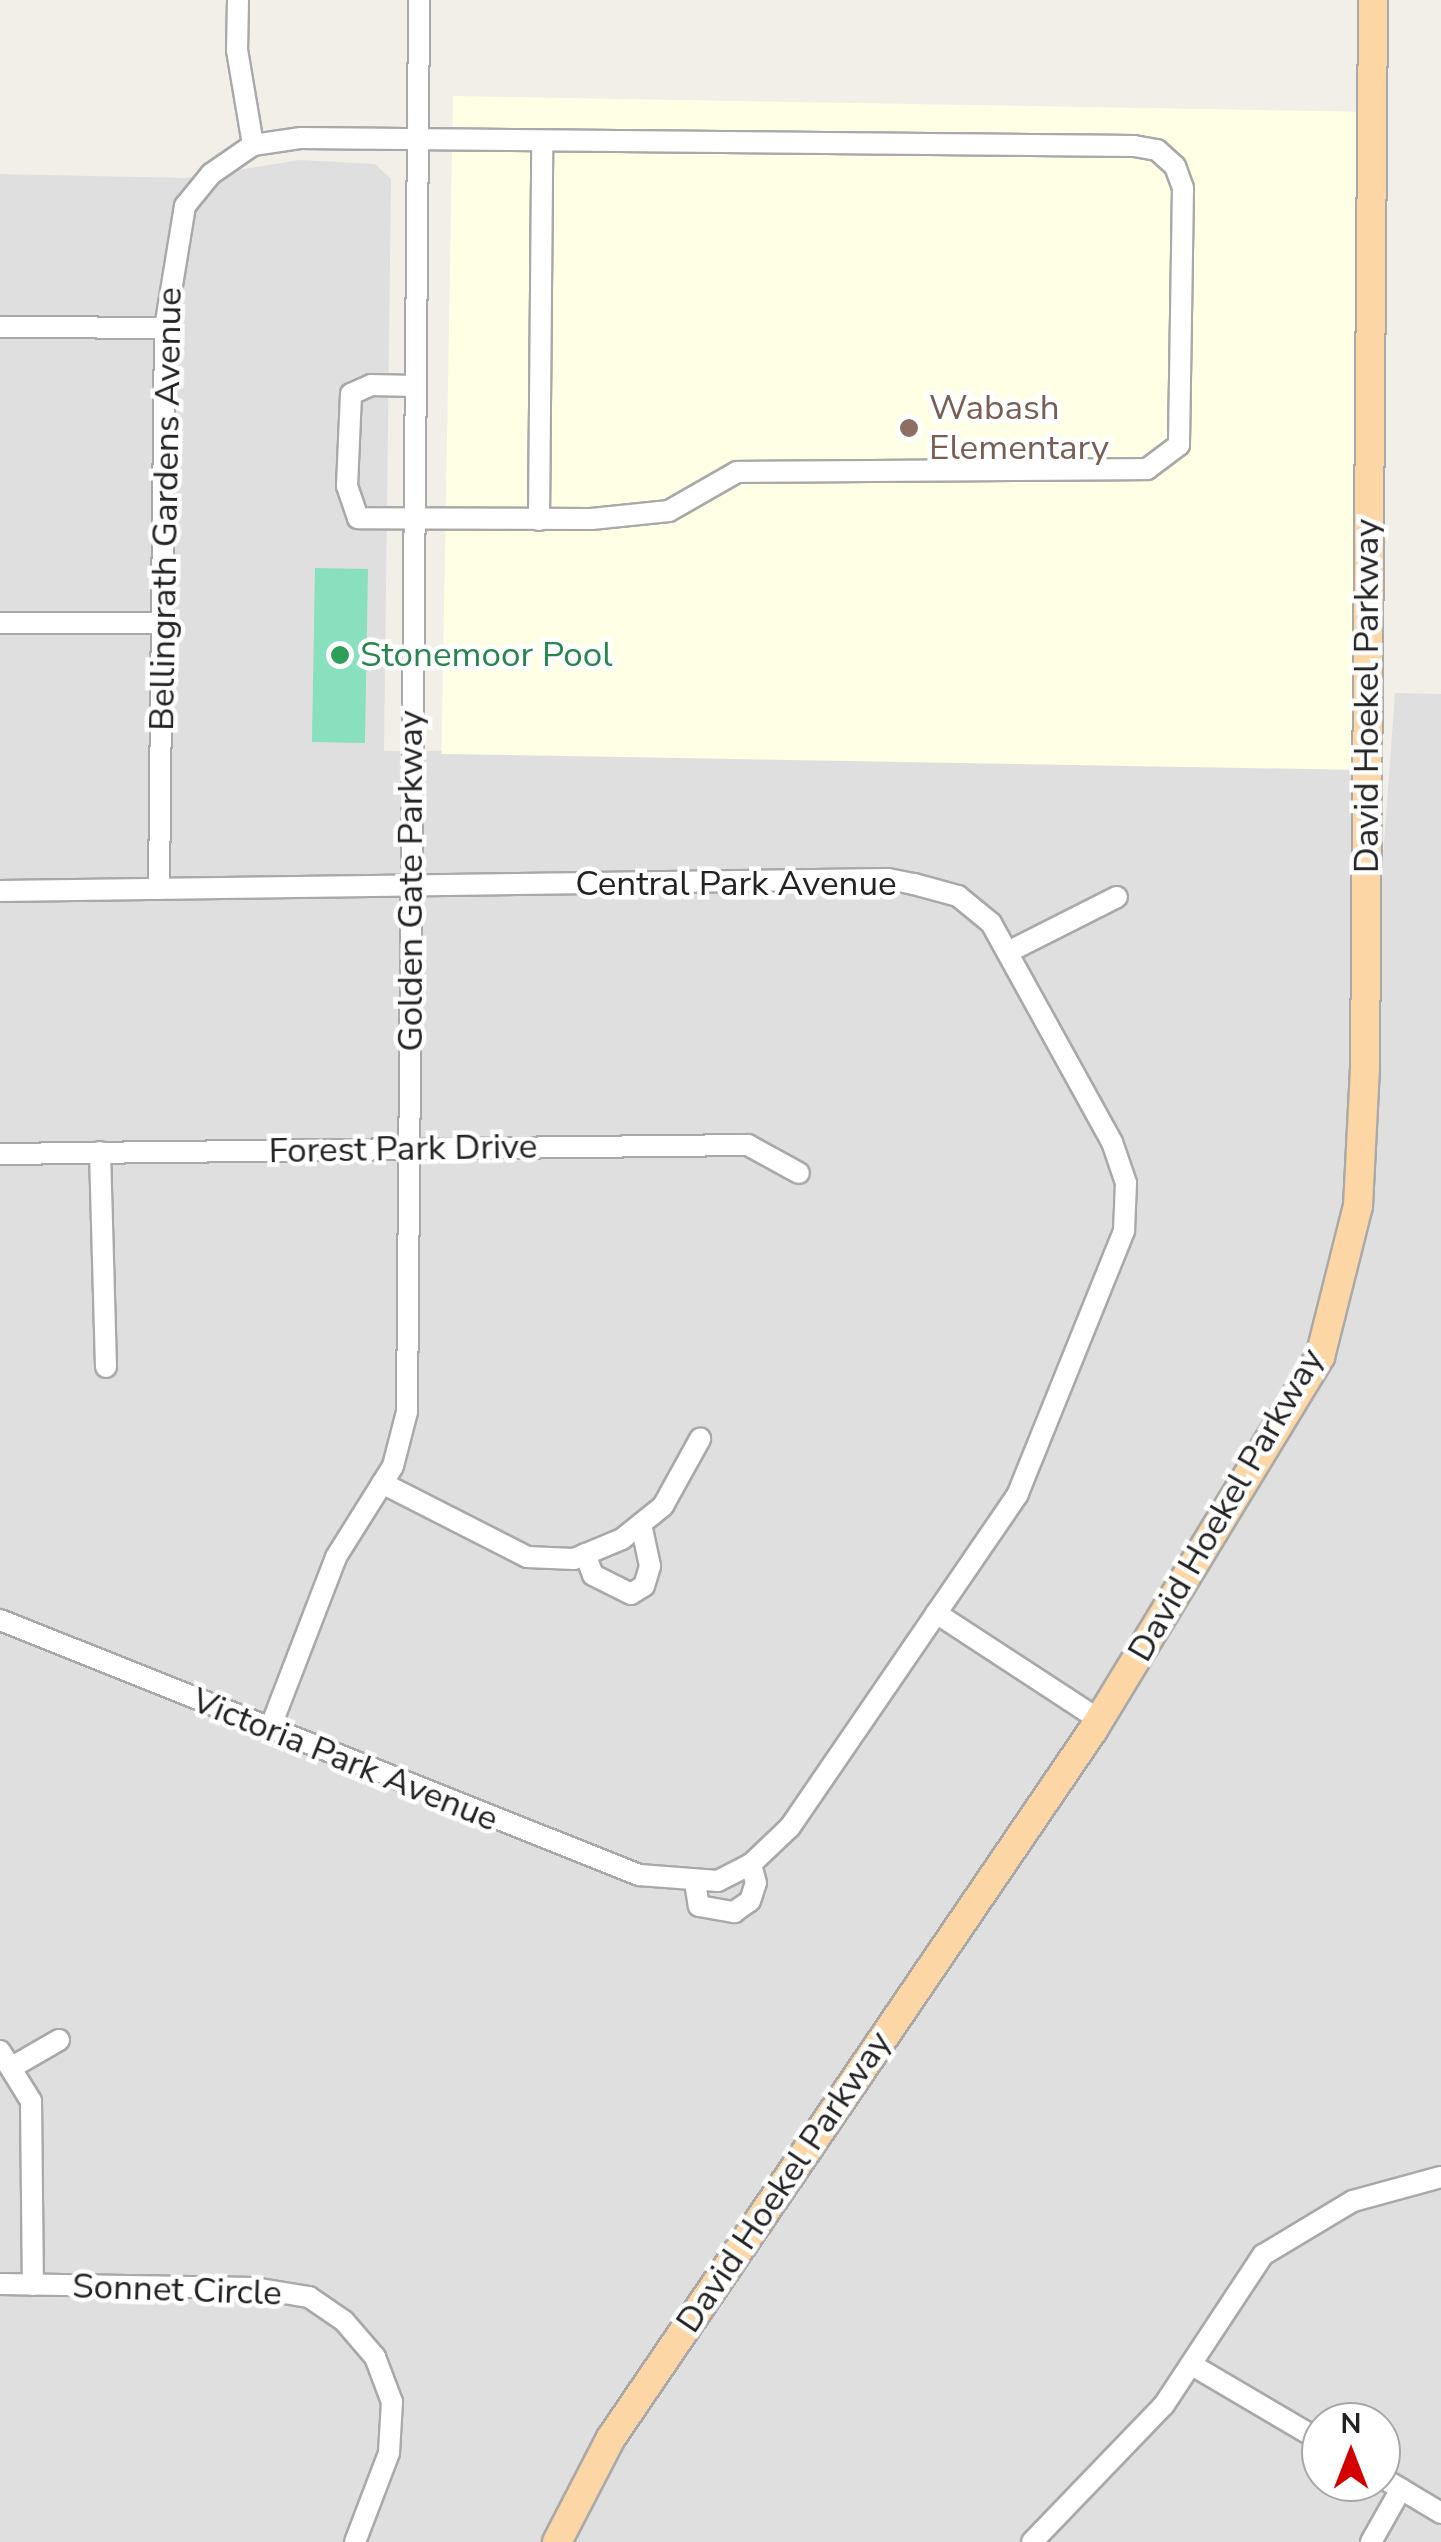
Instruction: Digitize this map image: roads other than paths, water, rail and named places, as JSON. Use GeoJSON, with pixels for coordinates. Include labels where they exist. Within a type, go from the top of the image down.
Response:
{"type":"FeatureCollection","features":[{"type":"Feature","properties":{"kind":"main road","name":"David Hoekel Parkway"},"geometry":{"type":"LineString","coordinates":[[557,2542],[610,2438],[1098,1719],[1320,1356],[1358,1206],[1366,1068],[1373,0]]}},
{"type":"Feature","properties":{"kind":"street"},"geometry":{"type":"LineString","coordinates":[[238,0],[237,50],[254,146]]}},
{"type":"Feature","properties":{"kind":"street","name":"Golden Gate Parkway"},"geometry":{"type":"LineString","coordinates":[[269,1731],[336,1557],[382,1483],[407,1412],[420,0]]}},
{"type":"Feature","properties":{"kind":"street","name":"Bellingrath Gardens Avenue"},"geometry":{"type":"LineString","coordinates":[[160,889],[165,328],[185,206],[211,174],[254,146],[301,138],[1134,146],[1157,150],[1175,166],[1183,188],[1179,445],[1165,462],[1147,470],[737,472],[669,511],[539,520],[358,518],[347,486],[350,394],[371,385],[414,386]]}},
{"type":"Feature","properties":{"kind":"street"},"geometry":{"type":"LineString","coordinates":[[539,520],[542,142]]}},
{"type":"Feature","properties":{"kind":"street"},"geometry":{"type":"LineString","coordinates":[[0,326],[165,328]]}},
{"type":"Feature","properties":{"kind":"street"},"geometry":{"type":"LineString","coordinates":[[0,623],[162,623]]}},
{"type":"Feature","properties":{"kind":"street","name":"Central Park Avenue"},"geometry":{"type":"LineString","coordinates":[[0,890],[888,878],[958,896],[992,923],[1112,1142],[1126,1183],[1124,1231],[1018,1494],[936,1614]]}},
{"type":"Feature","properties":{"kind":"street"},"geometry":{"type":"LineString","coordinates":[[1008,952],[1117,897]]}},
{"type":"Feature","properties":{"kind":"street","name":"Forest Park Drive"},"geometry":{"type":"LineString","coordinates":[[0,1154],[748,1145],[799,1174]]}},
{"type":"Feature","properties":{"kind":"street"},"geometry":{"type":"LineString","coordinates":[[100,1152],[106,1368]]}},
{"type":"Feature","properties":{"kind":"street"},"geometry":{"type":"LineString","coordinates":[[382,1483],[527,1557],[585,1554],[640,1524],[663,1506],[700,1439]]}},
{"type":"Feature","properties":{"kind":"street"},"geometry":{"type":"LineString","coordinates":[[585,1554],[593,1575],[631,1594],[644,1586],[650,1566],[640,1524]]}},
{"type":"Feature","properties":{"kind":"street"},"geometry":{"type":"LineString","coordinates":[[936,1614],[1098,1719]]}},
{"type":"Feature","properties":{"kind":"street","name":"Victoria Park Avenue"},"geometry":{"type":"LineString","coordinates":[[0,1620],[269,1731],[639,1875],[695,1882],[718,1880],[751,1864],[790,1826],[936,1614]]}},
{"type":"Feature","properties":{"kind":"street"},"geometry":{"type":"LineString","coordinates":[[695,1882],[699,1906],[734,1912],[750,1901],[756,1883],[751,1864]]}},
{"type":"Feature","properties":{"kind":"street"},"geometry":{"type":"LineString","coordinates":[[32,2285],[30,2101],[7,2058],[59,2040]]}},
{"type":"Feature","properties":{"kind":"street"},"geometry":{"type":"LineString","coordinates":[[1032,2542],[1164,2405],[1263,2254],[1353,2201],[1441,2177]]}},
{"type":"Feature","properties":{"kind":"street","name":"Sonnet Circle"},"geometry":{"type":"LineString","coordinates":[[0,2284],[254,2288],[309,2297],[344,2322],[375,2357],[392,2402],[389,2453],[354,2542]]}},
{"type":"Feature","properties":{"kind":"street"},"geometry":{"type":"LineString","coordinates":[[1192,2365],[1301,2430]]}},
{"type":"Feature","properties":{"kind":"street"},"geometry":{"type":"LineString","coordinates":[[1371,2542],[1402,2489],[1441,2513]]}},
{"type":"Feature","properties":{"kind":"place","name":"Wabash Elementary"},"geometry":{"type":"Point","coordinates":[909,428]}},
{"type":"Feature","properties":{"kind":"place","name":"Stonemoor Pool"},"geometry":{"type":"Point","coordinates":[340,655]}}]}
